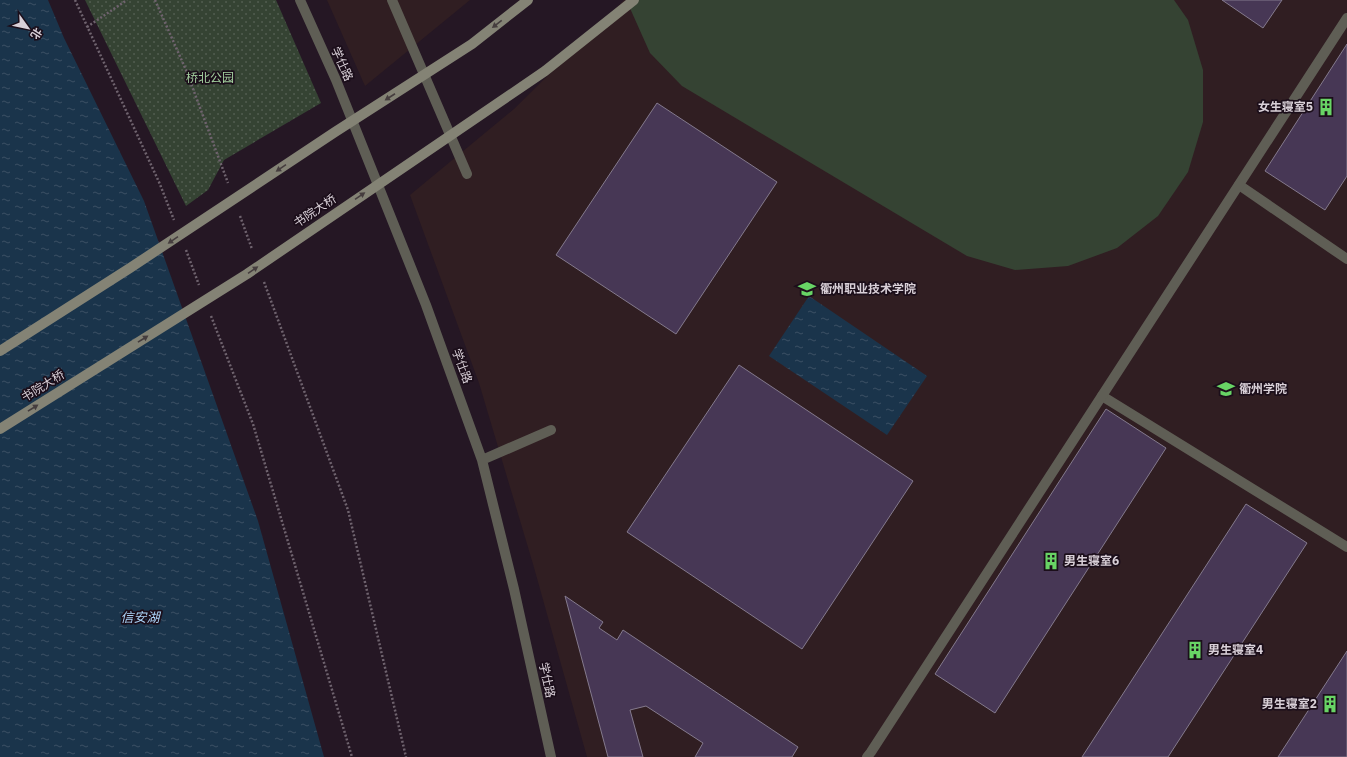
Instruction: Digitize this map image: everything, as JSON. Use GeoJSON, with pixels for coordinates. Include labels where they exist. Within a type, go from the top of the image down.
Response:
{"type":"FeatureCollection","features":[{"type":"Feature","properties":{"kind":"main road"},"geometry":{"type":"LineString","coordinates":[[0,351],[130,268],[335,132],[472,44],[528,0]]}},
{"type":"Feature","properties":{"kind":"main road","name":"书院大桥"},"geometry":{"type":"LineString","coordinates":[[0,429],[247,274],[545,71],[634,0]]}},
{"type":"Feature","properties":{"kind":"street","name":"学仕路"},"geometry":{"type":"LineString","coordinates":[[300,0],[336,80],[426,305],[482,460],[514,589],[551,757]]}},
{"type":"Feature","properties":{"kind":"street"},"geometry":{"type":"LineString","coordinates":[[392,0],[467,174]]}},
{"type":"Feature","properties":{"kind":"street"},"geometry":{"type":"LineString","coordinates":[[872,756],[1102,396],[1347,18]]}},
{"type":"Feature","properties":{"kind":"street"},"geometry":{"type":"LineString","coordinates":[[1239,185],[1347,259]]}},
{"type":"Feature","properties":{"kind":"street"},"geometry":{"type":"LineString","coordinates":[[1102,396],[1347,547]]}},
{"type":"Feature","properties":{"kind":"street"},"geometry":{"type":"LineString","coordinates":[[482,460],[551,430]]}},
{"type":"Feature","properties":{"kind":"path"},"geometry":{"type":"LineString","coordinates":[[75,0],[160,182],[176,226]]}},
{"type":"Feature","properties":{"kind":"path"},"geometry":{"type":"LineString","coordinates":[[87,27],[127,0]]}},
{"type":"Feature","properties":{"kind":"path"},"geometry":{"type":"LineString","coordinates":[[155,0],[186,70],[230,190]]}},
{"type":"Feature","properties":{"kind":"path"},"geometry":{"type":"LineString","coordinates":[[238,212],[252,249]]}},
{"type":"Feature","properties":{"kind":"path"},"geometry":{"type":"LineString","coordinates":[[185,248],[202,292]]}},
{"type":"Feature","properties":{"kind":"path"},"geometry":{"type":"LineString","coordinates":[[263,279],[348,510],[406,757]]}},
{"type":"Feature","properties":{"kind":"path"},"geometry":{"type":"LineString","coordinates":[[211,314],[253,424],[352,757]]}},
{"type":"Feature","properties":{"kind":"shaded area"},"geometry":{"type":"Polygon","coordinates":[[[327,0],[470,0],[365,86],[327,0]]]}},
{"type":"Feature","properties":{"kind":"shaded area","name":"衢州职业技术学院"},"geometry":{"type":"Polygon","coordinates":[[[624,0],[1347,0],[1347,757],[587,757],[533,564],[479,383],[410,195],[514,109],[624,0]]]}},
{"type":"Feature","properties":{"kind":"green space","name":"桥北公园"},"geometry":{"type":"Polygon","coordinates":[[[85,0],[276,0],[321,103],[224,160],[208,190],[186,206],[85,0]]]}},
{"type":"Feature","properties":{"kind":"green space"},"geometry":{"type":"Polygon","coordinates":[[[628,0],[1174,0],[1188,20],[1203,70],[1203,122],[1188,172],[1158,216],[1117,248],[1068,266],[1015,270],[967,256],[682,86],[650,53],[629,6],[628,0]]]}},
{"type":"Feature","properties":{"kind":"water","name":"信安湖"},"geometry":{"type":"Polygon","coordinates":[[[0,0],[48,0],[64,38],[144,201],[258,521],[324,757],[0,757],[0,0]]]}},
{"type":"Feature","properties":{"kind":"water"},"geometry":{"type":"Polygon","coordinates":[[[809,296],[927,376],[887,435],[769,356],[809,296]]]}},
{"type":"Feature","properties":{"kind":"building"},"geometry":{"type":"Polygon","coordinates":[[[1222,0],[1282,0],[1263,28],[1222,0]]]}},
{"type":"Feature","properties":{"kind":"building","name":"女生寝室5"},"geometry":{"type":"Polygon","coordinates":[[[1347,44],[1347,176],[1325,210],[1265,171],[1347,44]]]}},
{"type":"Feature","properties":{"kind":"building"},"geometry":{"type":"Polygon","coordinates":[[[657,103],[777,182],[676,334],[556,255],[657,103]]]}},
{"type":"Feature","properties":{"kind":"building"},"geometry":{"type":"Polygon","coordinates":[[[739,365],[913,481],[802,649],[627,532],[739,365]]]}},
{"type":"Feature","properties":{"kind":"building","name":"男生寝室6"},"geometry":{"type":"Polygon","coordinates":[[[1106,409],[1166,448],[995,713],[935,674],[1106,409]]]}},
{"type":"Feature","properties":{"kind":"building","name":"男生寝室4"},"geometry":{"type":"Polygon","coordinates":[[[1246,504],[1307,543],[1168,757],[1082,757],[1246,504]]]}},
{"type":"Feature","properties":{"kind":"building"},"geometry":{"type":"Polygon","coordinates":[[[565,596],[603,622],[599,628],[617,640],[623,630],[798,747],[792,757],[695,757],[703,743],[646,706],[630,710],[643,757],[608,757],[565,596]]]}},
{"type":"Feature","properties":{"kind":"building","name":"男生寝室2"},"geometry":{"type":"Polygon","coordinates":[[[1347,651],[1347,757],[1278,757],[1347,651]]]}},
{"type":"Feature","properties":{"kind":"place","name":"女生寝室5"},"geometry":{"type":"Point","coordinates":[1326,107]}},
{"type":"Feature","properties":{"kind":"place","name":"衢州职业技术学院"},"geometry":{"type":"Point","coordinates":[807,289]}},
{"type":"Feature","properties":{"kind":"place","name":"衢州学院"},"geometry":{"type":"Point","coordinates":[1226,389]}},
{"type":"Feature","properties":{"kind":"place","name":"男生寝室6"},"geometry":{"type":"Point","coordinates":[1051,561]}},
{"type":"Feature","properties":{"kind":"place","name":"男生寝室4"},"geometry":{"type":"Point","coordinates":[1195,650]}},
{"type":"Feature","properties":{"kind":"place","name":"男生寝室2"},"geometry":{"type":"Point","coordinates":[1330,704]}}]}
